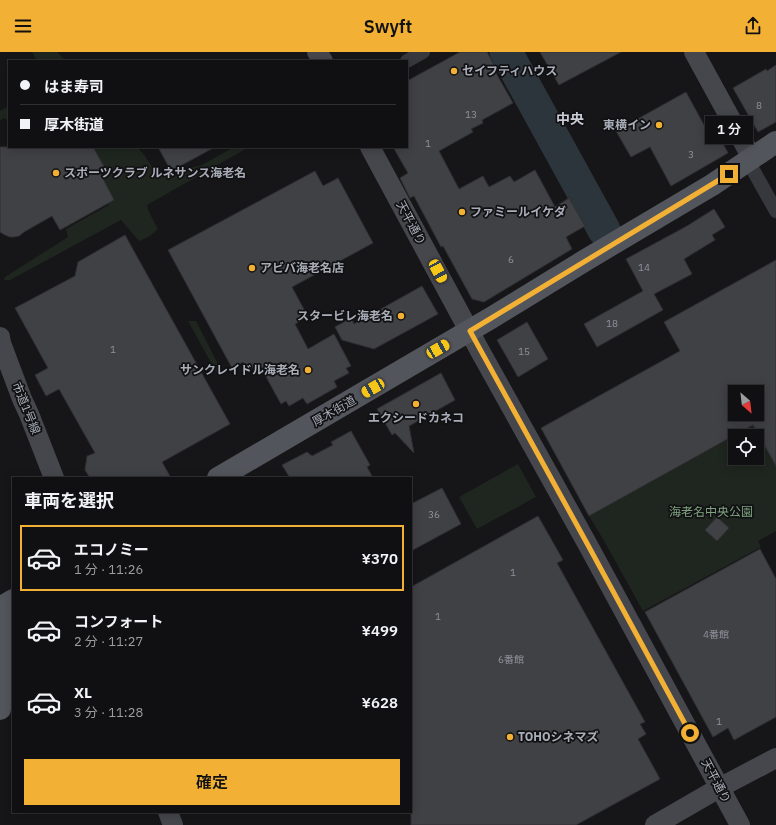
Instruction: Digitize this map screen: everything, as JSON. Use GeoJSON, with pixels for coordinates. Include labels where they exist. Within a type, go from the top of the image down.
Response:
{"type":"FeatureCollection","features":[{"type":"Feature","properties":{"kind":"main road","name":"厚木街道"},"geometry":{"type":"LineString","coordinates":[[220,477],[470,331],[712,185],[776,142]]}},
{"type":"Feature","properties":{"kind":"main road"},"geometry":{"type":"LineString","coordinates":[[0,608],[12,601]]}},
{"type":"Feature","properties":{"kind":"main road"},"geometry":{"type":"LineString","coordinates":[[0,615],[3,629],[0,709]]}},
{"type":"Feature","properties":{"kind":"street"},"geometry":{"type":"LineString","coordinates":[[408,60],[424,52]]}},
{"type":"Feature","properties":{"kind":"street"},"geometry":{"type":"LineString","coordinates":[[694,52],[776,211]]}},
{"type":"Feature","properties":{"kind":"street","name":"天平通り"},"geometry":{"type":"LineString","coordinates":[[371,148],[740,825]]}},
{"type":"Feature","properties":{"kind":"street","name":"市道1号線"},"geometry":{"type":"LineString","coordinates":[[0,337],[22,398],[30,414],[54,477]]}},
{"type":"Feature","properties":{"kind":"street"},"geometry":{"type":"LineString","coordinates":[[655,825],[776,758]]}},
{"type":"Feature","properties":{"kind":"street"},"geometry":{"type":"LineString","coordinates":[[168,813],[173,825]]}},
{"type":"Feature","properties":{"kind":"green space"},"geometry":{"type":"Polygon","coordinates":[[[32,52],[57,52],[65,60],[36,60],[32,52]]]}},
{"type":"Feature","properties":{"kind":"green space"},"geometry":{"type":"Polygon","coordinates":[[[8,107],[8,122],[5,118],[0,120],[0,111],[8,107]]]}},
{"type":"Feature","properties":{"kind":"green space"},"geometry":{"type":"Polygon","coordinates":[[[80,148],[138,148],[154,170],[163,177],[180,169],[202,165],[232,148],[247,148],[147,205],[158,229],[150,236],[139,241],[121,220],[10,280],[4,280],[5,277],[68,237],[66,229],[109,205],[108,199],[80,148]]]}},
{"type":"Feature","properties":{"kind":"green space"},"geometry":{"type":"Polygon","coordinates":[[[188,321],[196,321],[221,370],[219,377],[188,321]]]}},
{"type":"Feature","properties":{"kind":"green space","name":"海老名中央公園"},"geometry":{"type":"Polygon","coordinates":[[[776,413],[776,531],[758,541],[761,547],[643,611],[589,516],[728,439],[728,465],[764,465],[764,429],[747,429],[764,421],[776,413]]]}},
{"type":"Feature","properties":{"kind":"green space"},"geometry":{"type":"Polygon","coordinates":[[[518,464],[536,497],[477,529],[459,497],[518,464]]]}},
{"type":"Feature","properties":{"kind":"building"},"geometry":{"type":"Polygon","coordinates":[[[460,52],[487,52],[494,65],[492,66],[513,103],[482,120],[483,123],[471,129],[473,132],[439,151],[459,189],[483,176],[489,187],[510,176],[514,182],[535,170],[555,207],[569,198],[585,226],[566,237],[572,249],[484,302],[472,299],[443,246],[441,247],[414,196],[410,198],[400,178],[408,173],[394,148],[408,148],[408,80],[460,52]]]}},
{"type":"Feature","properties":{"kind":"building"},"geometry":{"type":"Polygon","coordinates":[[[540,52],[621,52],[559,85],[540,52]]]}},
{"type":"Feature","properties":{"kind":"building"},"geometry":{"type":"Polygon","coordinates":[[[776,65],[776,122],[758,132],[733,88],[776,65]]]}},
{"type":"Feature","properties":{"kind":"building"},"geometry":{"type":"Polygon","coordinates":[[[686,92],[704,125],[711,121],[728,153],[671,186],[650,147],[631,157],[616,131],[686,92]]]}},
{"type":"Feature","properties":{"kind":"building"},"geometry":{"type":"Polygon","coordinates":[[[0,147],[94,148],[106,170],[100,173],[114,200],[60,230],[52,216],[19,236],[10,237],[0,232],[0,147]]]}},
{"type":"Feature","properties":{"kind":"building"},"geometry":{"type":"Polygon","coordinates":[[[159,148],[213,148],[171,171],[159,148]]]}},
{"type":"Feature","properties":{"kind":"building","name":"アビバ海老名店"},"geometry":{"type":"Polygon","coordinates":[[[315,171],[323,186],[338,178],[373,243],[292,287],[308,317],[295,324],[308,349],[334,334],[351,366],[346,368],[349,373],[334,381],[337,387],[307,404],[303,398],[289,406],[286,401],[281,404],[259,364],[248,370],[243,362],[232,368],[168,250],[315,171]]]}},
{"type":"Feature","properties":{"kind":"building"},"geometry":{"type":"Polygon","coordinates":[[[714,209],[725,227],[712,235],[715,240],[684,259],[692,274],[654,294],[663,310],[597,347],[584,324],[643,291],[626,259],[687,226],[714,209]]]}},
{"type":"Feature","properties":{"kind":"building"},"geometry":{"type":"Polygon","coordinates":[[[125,235],[230,424],[162,462],[170,477],[89,477],[85,470],[87,456],[95,453],[59,389],[46,396],[35,375],[48,368],[15,308],[75,276],[78,262],[125,235]]]}},
{"type":"Feature","properties":{"kind":"building"},"geometry":{"type":"Polygon","coordinates":[[[776,260],[776,466],[764,445],[764,429],[755,429],[753,425],[746,429],[728,429],[728,439],[589,516],[541,428],[680,351],[664,322],[776,260]]]}},
{"type":"Feature","properties":{"kind":"building","name":"スタービレ海老名"},"geometry":{"type":"Polygon","coordinates":[[[422,286],[438,314],[374,349],[342,340],[335,327],[351,318],[354,324],[422,286]]]}},
{"type":"Feature","properties":{"kind":"building"},"geometry":{"type":"Polygon","coordinates":[[[527,322],[548,359],[518,377],[497,340],[527,322]]]}},
{"type":"Feature","properties":{"kind":"building","name":"エクシードカネコ"},"geometry":{"type":"Polygon","coordinates":[[[441,373],[455,400],[409,426],[414,453],[395,433],[392,435],[377,409],[441,373]]]}},
{"type":"Feature","properties":{"kind":"building"},"geometry":{"type":"Polygon","coordinates":[[[351,431],[370,465],[367,467],[372,477],[289,477],[282,465],[307,452],[312,456],[333,445],[331,442],[351,431]]]}},
{"type":"Feature","properties":{"kind":"building"},"geometry":{"type":"Polygon","coordinates":[[[442,488],[461,524],[412,550],[412,503],[442,488]]]}},
{"type":"Feature","properties":{"kind":"building"},"geometry":{"type":"Polygon","coordinates":[[[538,516],[563,560],[557,563],[645,722],[640,724],[646,734],[638,739],[660,779],[576,825],[411,825],[412,586],[538,516]]]}},
{"type":"Feature","properties":{"kind":"building"},"geometry":{"type":"Polygon","coordinates":[[[717,517],[729,528],[717,541],[705,530],[717,517]]]}},
{"type":"Feature","properties":{"kind":"building"},"geometry":{"type":"Polygon","coordinates":[[[760,549],[776,579],[776,717],[734,740],[728,728],[713,737],[645,612],[760,549]]]}},
{"type":"Feature","properties":{"kind":"waterway"},"geometry":{"type":"LineString","coordinates":[[506,52],[604,230]]}},
{"type":"Feature","properties":{"kind":"place","name":"セイフティハウス"},"geometry":{"type":"Point","coordinates":[454,71]}},
{"type":"Feature","properties":{"kind":"place","name":"東横イン"},"geometry":{"type":"Point","coordinates":[659,125]}},
{"type":"Feature","properties":{"kind":"place","name":"スポーツクラブ ルネサンス海老名"},"geometry":{"type":"Point","coordinates":[56,173]}},
{"type":"Feature","properties":{"kind":"place","name":"ファミールイケダ"},"geometry":{"type":"Point","coordinates":[462,212]}},
{"type":"Feature","properties":{"kind":"place","name":"アビバ海老名店"},"geometry":{"type":"Point","coordinates":[252,268]}},
{"type":"Feature","properties":{"kind":"place","name":"スタービレ海老名"},"geometry":{"type":"Point","coordinates":[401,316]}},
{"type":"Feature","properties":{"kind":"place","name":"サンクレイドル海老名"},"geometry":{"type":"Point","coordinates":[308,370]}},
{"type":"Feature","properties":{"kind":"place","name":"エクシードカネコ"},"geometry":{"type":"Point","coordinates":[416,404]}},
{"type":"Feature","properties":{"kind":"place","name":"TOHOシネマズ"},"geometry":{"type":"Point","coordinates":[510,737]}},
{"type":"Feature","properties":{"kind":"district","name":"中央"},"geometry":{"type":"Point","coordinates":[570,119]}},
{"type":"Feature","properties":{"kind":"route"},"geometry":{"type":"LineString","coordinates":[[690,733],[470,331],[729,174]]}}]}
